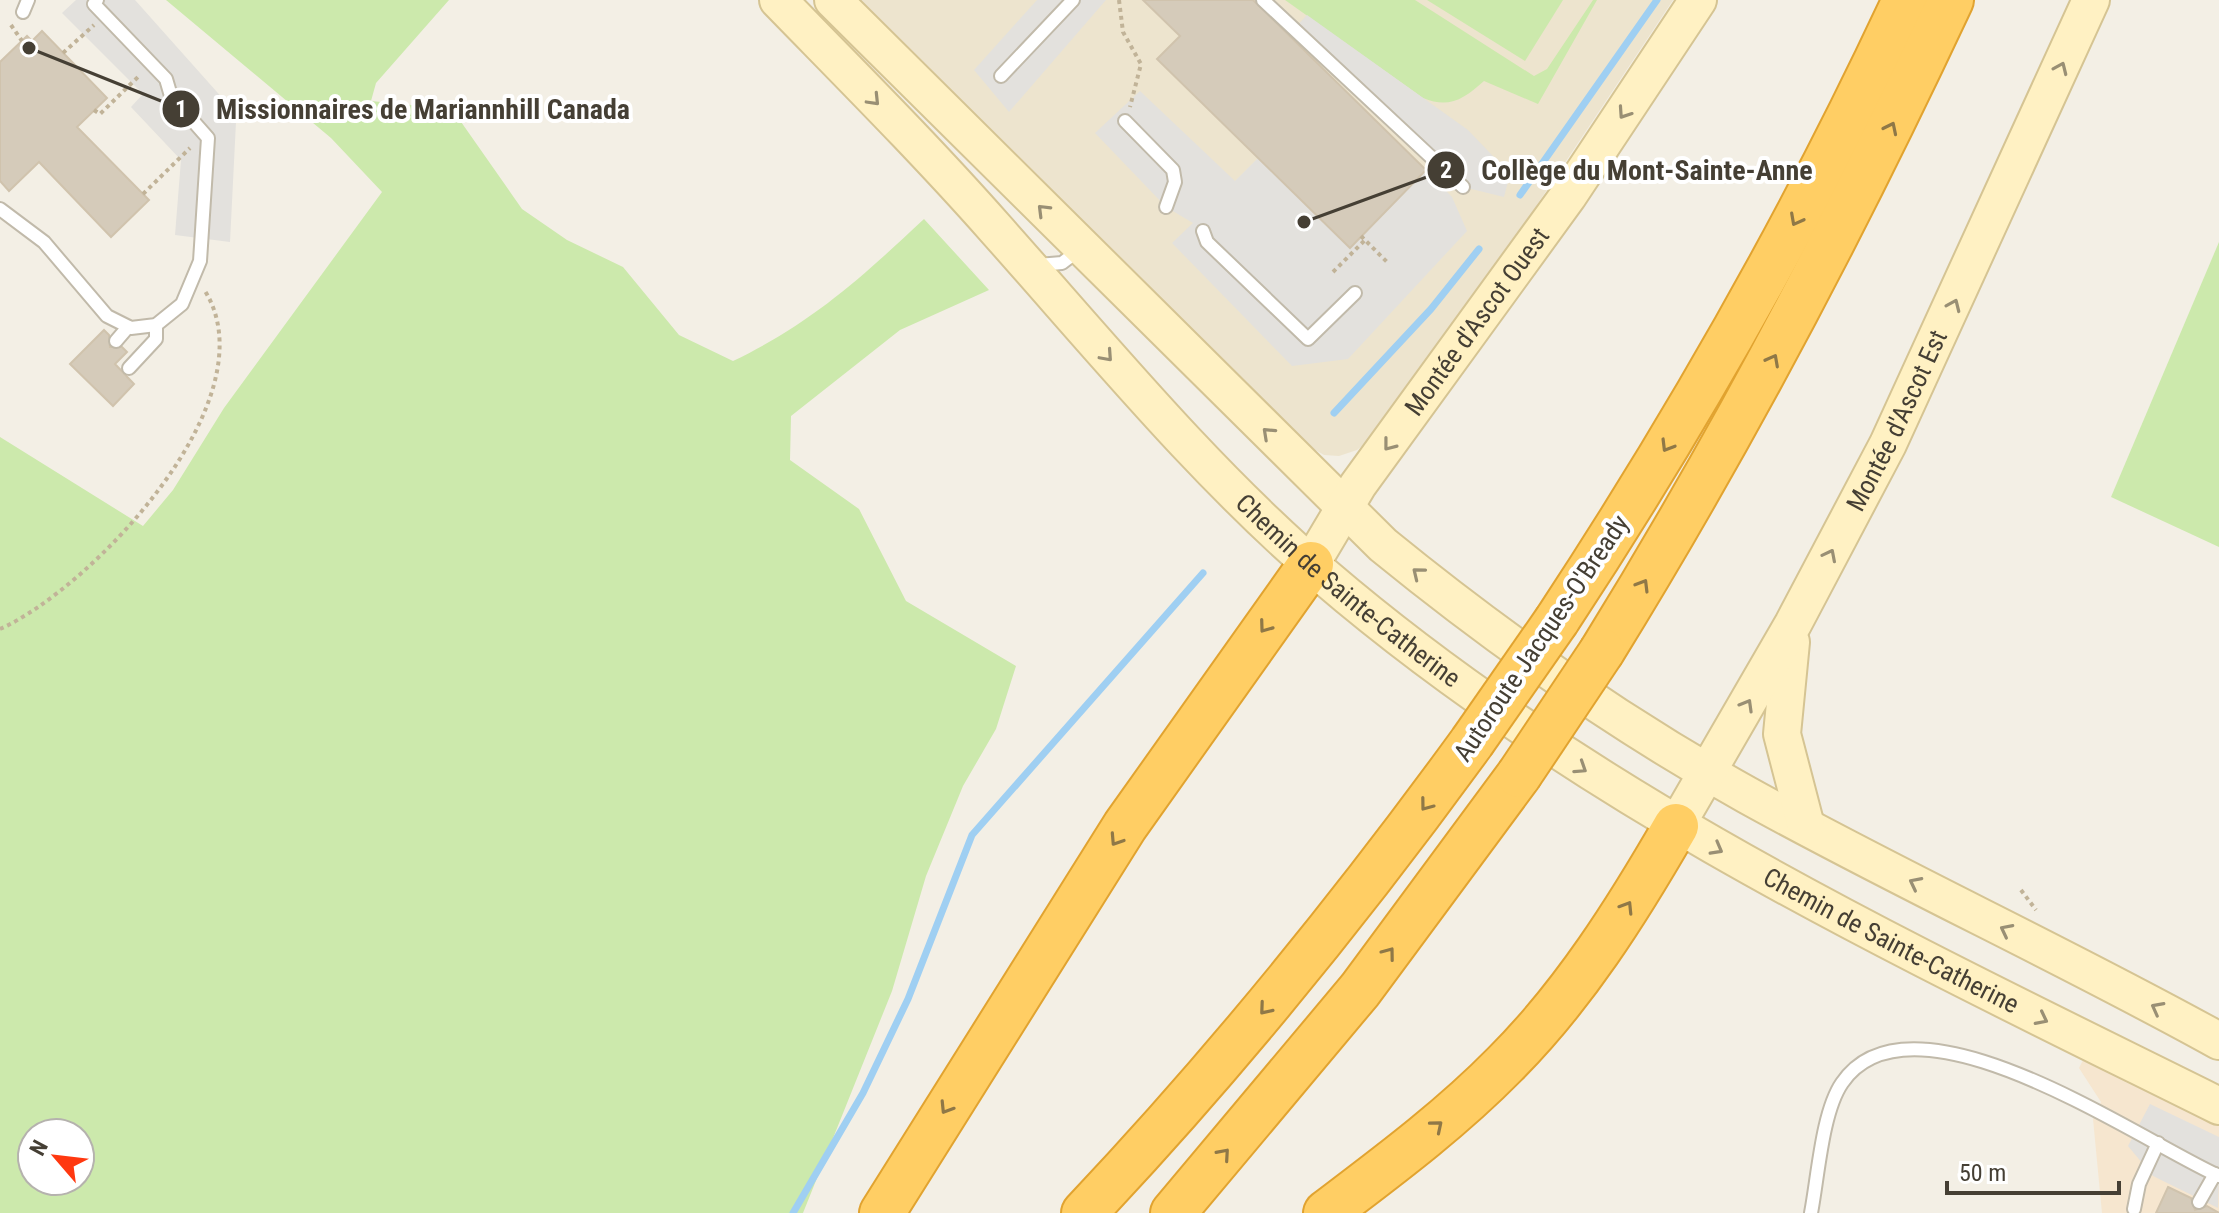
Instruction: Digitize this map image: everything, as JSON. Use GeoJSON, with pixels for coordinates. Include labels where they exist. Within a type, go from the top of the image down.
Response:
{"type":"FeatureCollection","features":[{"type":"Feature","properties":{"kind":"highway","name":"Autoroute Jacques-O'Bready"},"geometry":{"type":"LineString","coordinates":[[1084,1213],[1172,1118],[1294,974],[1472,742],[1557,620],[1639,494],[1756,294],[1836,142],[1905,0]]}},
{"type":"Feature","properties":{"kind":"highway","name":"Autoroute Jacques-O'Bready"},"geometry":{"type":"LineString","coordinates":[[1173,1213],[1353,999],[1519,775],[1602,651],[1703,485],[1778,351],[1862,188],[1951,0]]}},
{"type":"Feature","properties":{"kind":"highway"},"geometry":{"type":"LineString","coordinates":[[882,1213],[1116,839],[1311,564]]}},
{"type":"Feature","properties":{"kind":"highway"},"geometry":{"type":"LineString","coordinates":[[1326,1213],[1457,1110],[1534,1034],[1596,954],[1676,826]]}},
{"type":"Feature","properties":{"kind":"main road"},"geometry":{"type":"LineString","coordinates":[[833,0],[1383,545],[1476,618],[1576,689],[1709,772],[1806,826],[2219,1041]]}},
{"type":"Feature","properties":{"kind":"main road","name":"Montée d'Ascot Ouest"},"geometry":{"type":"LineString","coordinates":[[1311,564],[1345,507],[1561,207],[1698,0]]}},
{"type":"Feature","properties":{"kind":"main road","name":"Montée d'Ascot Est"},"geometry":{"type":"LineString","coordinates":[[1676,826],[1793,624],[1928,361],[2091,0]]}},
{"type":"Feature","properties":{"kind":"main road","name":"Chemin de Sainte-Catherine"},"geometry":{"type":"LineString","coordinates":[[791,5],[1171,428],[1311,564],[1405,642],[1499,713],[1676,826],[1972,984],[2219,1106]]}},
{"type":"Feature","properties":{"kind":"main road"},"geometry":{"type":"LineString","coordinates":[[1793,624],[1782,734],[1806,826]]}},
{"type":"Feature","properties":{"kind":"lane"},"geometry":{"type":"LineString","coordinates":[[0,209],[44,242],[101,311],[128,327],[156,325],[178,309],[194,282],[203,247],[208,138],[171,96],[166,79],[94,4],[97,0]]}},
{"type":"Feature","properties":{"kind":"lane"},"geometry":{"type":"LineString","coordinates":[[1001,76],[1073,0]]}},
{"type":"Feature","properties":{"kind":"lane"},"geometry":{"type":"LineString","coordinates":[[1263,0],[1463,187]]}},
{"type":"Feature","properties":{"kind":"lane"},"geometry":{"type":"LineString","coordinates":[[1125,121],[1173,170],[1175,182],[1166,207]]}},
{"type":"Feature","properties":{"kind":"lane"},"geometry":{"type":"LineString","coordinates":[[1203,231],[1207,242],[1308,339],[1355,293]]}},
{"type":"Feature","properties":{"kind":"lane"},"geometry":{"type":"LineString","coordinates":[[1027,265],[1062,263],[1081,248]]}},
{"type":"Feature","properties":{"kind":"lane"},"geometry":{"type":"LineString","coordinates":[[129,368],[156,339],[156,325]]}},
{"type":"Feature","properties":{"kind":"lane"},"geometry":{"type":"LineString","coordinates":[[116,341],[128,327]]}},
{"type":"Feature","properties":{"kind":"lane"},"geometry":{"type":"LineString","coordinates":[[1811,1213],[1836,1092],[1856,1067],[1887,1053],[1942,1053],[2008,1069],[2061,1091],[2217,1175],[2199,1202]]}},
{"type":"Feature","properties":{"kind":"lane"},"geometry":{"type":"LineString","coordinates":[[2134,1209],[2139,1184],[2158,1143]]}},
{"type":"Feature","properties":{"kind":"path"},"geometry":{"type":"LineString","coordinates":[[1119,0],[1126,38],[1141,64],[1134,97]]}},
{"type":"Feature","properties":{"kind":"path"},"geometry":{"type":"LineString","coordinates":[[63,53],[94,24]]}},
{"type":"Feature","properties":{"kind":"path"},"geometry":{"type":"LineString","coordinates":[[16,34],[22,41]]}},
{"type":"Feature","properties":{"kind":"path"},"geometry":{"type":"LineString","coordinates":[[94,110],[100,114],[142,73]]}},
{"type":"Feature","properties":{"kind":"path"},"geometry":{"type":"LineString","coordinates":[[143,194],[191,148]]}},
{"type":"Feature","properties":{"kind":"path"},"geometry":{"type":"LineString","coordinates":[[1333,272],[1363,238],[1387,262]]}},
{"type":"Feature","properties":{"kind":"path"},"geometry":{"type":"LineString","coordinates":[[0,629],[41,607],[100,558],[151,500],[190,437],[216,379],[220,344],[211,303],[202,288],[194,282]]}},
{"type":"Feature","properties":{"kind":"shaded area"},"geometry":{"type":"Polygon","coordinates":[[[76,0],[90,0],[94,4],[103,0],[135,0],[233,110],[236,122],[230,242],[175,235],[181,160],[131,107],[143,94],[62,13],[76,0]]]}},
{"type":"Feature","properties":{"kind":"shaded area"},"geometry":{"type":"Polygon","coordinates":[[[858,0],[1673,0],[1489,277],[1367,442],[1357,450],[1339,456],[1324,455],[1305,444],[858,0]]]}},
{"type":"Feature","properties":{"kind":"shaded area"},"geometry":{"type":"Polygon","coordinates":[[[1037,0],[1106,0],[1009,112],[974,70],[1037,0]]]}},
{"type":"Feature","properties":{"kind":"shaded area"},"geometry":{"type":"Polygon","coordinates":[[[1307,15],[1468,130],[1510,174],[1504,197],[1463,187],[1294,29],[1307,15]]]}},
{"type":"Feature","properties":{"kind":"shaded area"},"geometry":{"type":"Polygon","coordinates":[[[1140,91],[1235,181],[1258,158],[1350,248],[1426,170],[1452,197],[1467,231],[1348,359],[1292,366],[1172,243],[1193,223],[1166,207],[1095,133],[1140,91]]]}},
{"type":"Feature","properties":{"kind":"shaded area"},"geometry":{"type":"Polygon","coordinates":[[[2084,1058],[2219,1122],[2219,1213],[2102,1213],[2093,1119],[2101,1102],[2079,1068],[2084,1058]]]}},
{"type":"Feature","properties":{"kind":"shaded area"},"geometry":{"type":"Polygon","coordinates":[[[2150,1104],[2219,1137],[2219,1167],[2216,1174],[2219,1176],[2218,1208],[2153,1176],[2128,1146],[2150,1104]]]}},
{"type":"Feature","properties":{"kind":"green space"},"geometry":{"type":"Polygon","coordinates":[[[166,0],[449,0],[376,83],[371,101],[452,109],[522,209],[567,240],[623,267],[679,335],[733,361],[812,315],[879,261],[924,219],[989,290],[900,330],[791,416],[790,460],[859,509],[906,601],[1016,666],[996,729],[963,786],[926,876],[892,991],[803,1213],[0,1213],[0,437],[143,526],[173,490],[224,408],[382,192],[331,138],[166,0]]]}},
{"type":"Feature","properties":{"kind":"green space"},"geometry":{"type":"Polygon","coordinates":[[[1285,0],[1415,0],[1534,76],[1547,69],[1593,0],[1597,0],[1538,104],[1484,81],[1456,100],[1441,103],[1423,98],[1285,0]]]}},
{"type":"Feature","properties":{"kind":"green space"},"geometry":{"type":"Polygon","coordinates":[[[1427,0],[1563,0],[1525,61],[1427,0]]]}},
{"type":"Feature","properties":{"kind":"green space"},"geometry":{"type":"Polygon","coordinates":[[[2219,242],[2219,547],[2111,497],[2219,242]]]}},
{"type":"Feature","properties":{"kind":"building"},"geometry":{"type":"Polygon","coordinates":[[[1143,0],[1253,0],[1426,170],[1350,248],[1157,59],[1180,36],[1143,0]]]}},
{"type":"Feature","properties":{"kind":"building"},"geometry":{"type":"Polygon","coordinates":[[[42,31],[107,98],[77,127],[149,200],[111,237],[39,162],[9,191],[0,181],[0,62],[27,36],[32,41],[42,31]]]}},
{"type":"Feature","properties":{"kind":"building"},"geometry":{"type":"Polygon","coordinates":[[[104,330],[109,335],[110,347],[122,347],[127,352],[115,364],[134,384],[113,406],[70,364],[104,330]]]}},
{"type":"Feature","properties":{"kind":"building"},"geometry":{"type":"Polygon","coordinates":[[[2168,1187],[2191,1198],[2195,1210],[2207,1206],[2219,1213],[2156,1213],[2168,1187]]]}},
{"type":"Feature","properties":{"kind":"waterway"},"geometry":{"type":"LineString","coordinates":[[1520,195],[1657,0]]}},
{"type":"Feature","properties":{"kind":"waterway"},"geometry":{"type":"LineString","coordinates":[[1334,413],[1431,309],[1479,249]]}},
{"type":"Feature","properties":{"kind":"waterway"},"geometry":{"type":"LineString","coordinates":[[793,1213],[863,1093],[908,999],[972,835],[1203,573]]}},
{"type":"Feature","properties":{"kind":"place","name":"Missionnaires de Mariannhill Canada"},"geometry":{"type":"Point","coordinates":[29,48]}},
{"type":"Feature","properties":{"kind":"place","name":"Collège du Mont-Sainte-Anne"},"geometry":{"type":"Point","coordinates":[1304,222]}}]}
